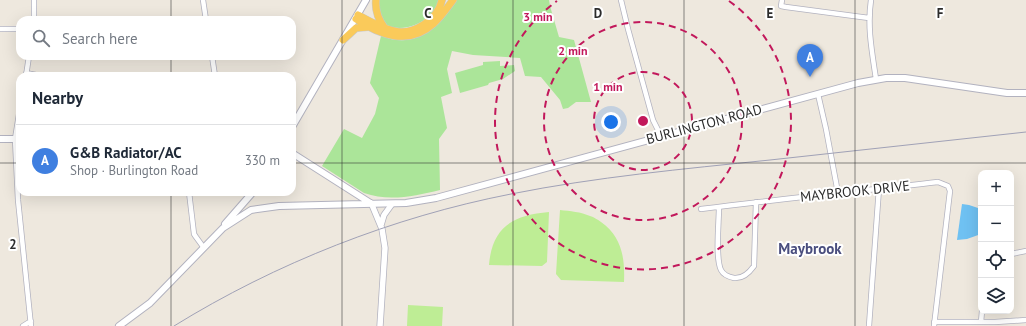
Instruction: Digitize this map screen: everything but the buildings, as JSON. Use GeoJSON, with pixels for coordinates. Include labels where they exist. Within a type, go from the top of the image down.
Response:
{"type":"FeatureCollection","features":[{"type":"Feature","properties":{"kind":"highway"},"geometry":{"type":"LineString","coordinates":[[376,0],[376,12],[379,21],[384,28]]}},
{"type":"Feature","properties":{"kind":"highway"},"geometry":{"type":"LineString","coordinates":[[357,17],[395,32],[401,32],[415,29],[424,25],[435,14],[442,0]]}},
{"type":"Feature","properties":{"kind":"highway"},"geometry":{"type":"LineString","coordinates":[[357,17],[368,27],[384,34],[399,37],[412,35],[427,29],[433,24],[453,0]]}},
{"type":"Feature","properties":{"kind":"highway"},"geometry":{"type":"LineString","coordinates":[[342,40],[356,28],[368,27]]}},
{"type":"Feature","properties":{"kind":"main road"},"geometry":{"type":"LineString","coordinates":[[296,120],[366,0]]}},
{"type":"Feature","properties":{"kind":"main road","name":"BURLINGTON ROAD"},"geometry":{"type":"LineString","coordinates":[[248,212],[279,206],[392,204],[436,198],[876,79],[916,78],[1007,93],[1026,93]]}},
{"type":"Feature","properties":{"kind":"main road"},"geometry":{"type":"LineString","coordinates":[[0,139],[16,139]]}},
{"type":"Feature","properties":{"kind":"main road"},"geometry":{"type":"LineString","coordinates":[[296,156],[372,204]]}},
{"type":"Feature","properties":{"kind":"main road"},"geometry":{"type":"LineString","coordinates":[[119,326],[150,303],[223,228],[250,196]]}},
{"type":"Feature","properties":{"kind":"main road"},"geometry":{"type":"LineString","coordinates":[[223,228],[248,212],[252,196]]}},
{"type":"Feature","properties":{"kind":"main road"},"geometry":{"type":"LineString","coordinates":[[246,201],[248,212]]}},
{"type":"Feature","properties":{"kind":"street"},"geometry":{"type":"LineString","coordinates":[[34,0],[34,16]]}},
{"type":"Feature","properties":{"kind":"street"},"geometry":{"type":"LineString","coordinates":[[203,0],[205,16]]}},
{"type":"Feature","properties":{"kind":"street"},"geometry":{"type":"LineString","coordinates":[[621,0],[653,120],[661,136]]}},
{"type":"Feature","properties":{"kind":"street"},"geometry":{"type":"LineString","coordinates":[[871,0],[869,32],[876,79]]}},
{"type":"Feature","properties":{"kind":"street"},"geometry":{"type":"LineString","coordinates":[[781,3],[869,18]]}},
{"type":"Feature","properties":{"kind":"street"},"geometry":{"type":"LineString","coordinates":[[0,29],[16,29]]}},
{"type":"Feature","properties":{"kind":"street"},"geometry":{"type":"LineString","coordinates":[[26,72],[28,60]]}},
{"type":"Feature","properties":{"kind":"street"},"geometry":{"type":"LineString","coordinates":[[213,60],[214,72]]}},
{"type":"Feature","properties":{"kind":"street"},"geometry":{"type":"LineString","coordinates":[[818,94],[838,193]]}},
{"type":"Feature","properties":{"kind":"street","name":"MAYBROOK DRIVE"},"geometry":{"type":"LineString","coordinates":[[701,209],[938,182],[948,186],[950,191],[934,324]]}},
{"type":"Feature","properties":{"kind":"street"},"geometry":{"type":"LineString","coordinates":[[869,326],[879,188]]}},
{"type":"Feature","properties":{"kind":"street"},"geometry":{"type":"LineString","coordinates":[[19,196],[19,218],[31,324],[23,326]]}},
{"type":"Feature","properties":{"kind":"street"},"geometry":{"type":"LineString","coordinates":[[189,196],[194,234],[204,248]]}},
{"type":"Feature","properties":{"kind":"street"},"geometry":{"type":"LineString","coordinates":[[719,207],[718,261],[721,270],[725,275],[733,278],[742,277],[749,273],[754,266],[756,202]]}},
{"type":"Feature","properties":{"kind":"street"},"geometry":{"type":"LineString","coordinates":[[372,204],[384,234],[385,248],[380,326]]}},
{"type":"Feature","properties":{"kind":"street"},"geometry":{"type":"LineString","coordinates":[[381,225],[384,215],[392,204]]}},
{"type":"Feature","properties":{"kind":"street"},"geometry":{"type":"LineString","coordinates":[[1014,253],[1026,251]]}},
{"type":"Feature","properties":{"kind":"street"},"geometry":{"type":"LineString","coordinates":[[981,322],[982,314]]}},
{"type":"Feature","properties":{"kind":"street"},"geometry":{"type":"LineString","coordinates":[[934,324],[1026,320]]}},
{"type":"Feature","properties":{"kind":"green space"},"geometry":{"type":"Polygon","coordinates":[[[379,0],[440,0],[435,10],[422,22],[409,27],[395,28],[388,26],[383,22],[379,13],[379,0]]]}},
{"type":"Feature","properties":{"kind":"green space"},"geometry":{"type":"Polygon","coordinates":[[[457,0],[549,0],[559,37],[574,40],[591,102],[576,102],[568,108],[563,109],[560,100],[541,77],[525,76],[520,58],[473,55],[452,51],[447,69],[452,93],[441,97],[447,128],[439,139],[440,190],[412,196],[392,198],[373,196],[364,193],[322,166],[344,129],[362,138],[375,114],[379,98],[370,83],[381,36],[394,40],[416,38],[434,27],[457,0]]]}},
{"type":"Feature","properties":{"kind":"green space"},"geometry":{"type":"Polygon","coordinates":[[[500,61],[500,66],[514,65],[515,71],[503,79],[489,83],[488,85],[460,93],[455,73],[483,65],[483,62],[500,61]]]}},
{"type":"Feature","properties":{"kind":"green space"},"geometry":{"type":"Polygon","coordinates":[[[560,210],[591,216],[601,222],[614,234],[623,256],[624,282],[561,280],[556,274],[560,210]]]}},
{"type":"Feature","properties":{"kind":"green space"},"geometry":{"type":"Polygon","coordinates":[[[549,212],[547,262],[542,266],[489,265],[491,252],[495,241],[500,232],[507,225],[525,216],[549,212]]]}},
{"type":"Feature","properties":{"kind":"green space"},"geometry":{"type":"Polygon","coordinates":[[[408,305],[443,307],[442,326],[407,326],[408,305]]]}},
{"type":"Feature","properties":{"kind":"water"},"geometry":{"type":"Polygon","coordinates":[[[962,204],[978,208],[978,235],[967,239],[957,240],[962,204]]]}},
{"type":"Feature","properties":{"kind":"railway"},"geometry":{"type":"LineString","coordinates":[[174,326],[253,282],[336,245],[423,215],[467,204],[543,188],[607,178],[1026,132]]}},
{"type":"Feature","properties":{"kind":"place","name":"G&B Radiator/AC"},"geometry":{"type":"Point","coordinates":[810,77]}},
{"type":"Feature","properties":{"kind":"district","name":"Maybrook"},"geometry":{"type":"Point","coordinates":[810,249]}}]}
